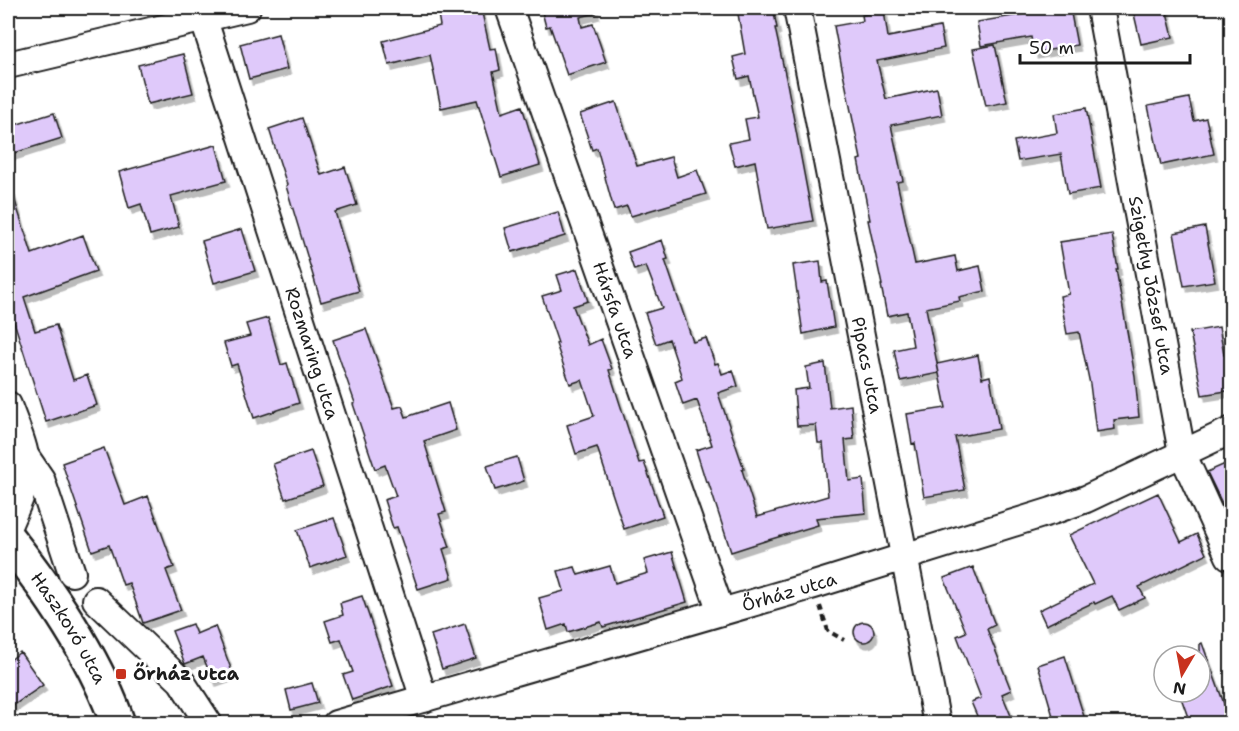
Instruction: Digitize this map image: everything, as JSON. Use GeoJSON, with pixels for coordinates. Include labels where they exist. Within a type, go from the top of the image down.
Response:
{"type":"FeatureCollection","features":[{"type":"Feature","properties":{"kind":"street"},"geometry":{"type":"LineString","coordinates":[[8,65],[202,13],[247,8]]}},
{"type":"Feature","properties":{"kind":"street","name":"Hársfa utca"},"geometry":{"type":"LineString","coordinates":[[509,8],[721,612]]}},
{"type":"Feature","properties":{"kind":"street","name":"Pipacs utca"},"geometry":{"type":"LineString","coordinates":[[797,8],[937,723]]}},
{"type":"Feature","properties":{"kind":"street","name":"Szigethy József utca"},"geometry":{"type":"LineString","coordinates":[[1100,8],[1182,453],[1229,556]]}},
{"type":"Feature","properties":{"kind":"street","name":"Rozmaring utca"},"geometry":{"type":"LineString","coordinates":[[202,13],[424,699]]}},
{"type":"Feature","properties":{"kind":"street"},"geometry":{"type":"LineString","coordinates":[[8,405],[26,457],[40,479],[72,573]]}},
{"type":"Feature","properties":{"kind":"street","name":"Őrház utca"},"geometry":{"type":"LineString","coordinates":[[336,723],[814,585],[1052,512],[1086,499],[1232,430]]}},
{"type":"Feature","properties":{"kind":"street"},"geometry":{"type":"LineString","coordinates":[[8,526],[22,494],[26,478],[26,457]]}},
{"type":"Feature","properties":{"kind":"street","name":"Haszkovó utca"},"geometry":{"type":"LineString","coordinates":[[8,539],[38,578],[74,634],[98,676],[118,723]]}},
{"type":"Feature","properties":{"kind":"street"},"geometry":{"type":"LineString","coordinates":[[96,600],[180,681],[209,723]]}},
{"type":"Feature","properties":{"kind":"path"},"geometry":{"type":"LineString","coordinates":[[814,585],[828,631],[844,640]]}},
{"type":"Feature","properties":{"kind":"building"},"geometry":{"type":"Polygon","coordinates":[[[437,8],[481,8],[490,49],[496,48],[500,70],[493,72],[502,113],[522,106],[540,165],[501,177],[477,100],[441,108],[430,55],[389,65],[383,41],[440,26],[437,8]]]}},
{"type":"Feature","properties":{"kind":"building"},"geometry":{"type":"Polygon","coordinates":[[[541,8],[595,8],[596,13],[580,17],[582,27],[593,24],[606,62],[567,75],[550,26],[546,27],[541,8]]]}},
{"type":"Feature","properties":{"kind":"building"},"geometry":{"type":"Polygon","coordinates":[[[737,8],[773,8],[813,221],[767,229],[755,161],[735,166],[729,143],[749,139],[745,119],[758,117],[749,76],[738,79],[733,57],[745,54],[737,8]]]}},
{"type":"Feature","properties":{"kind":"building"},"geometry":{"type":"Polygon","coordinates":[[[1070,8],[1077,45],[1034,53],[1031,37],[981,46],[977,22],[1070,8]]]}},
{"type":"Feature","properties":{"kind":"building"},"geometry":{"type":"Polygon","coordinates":[[[1166,8],[1173,37],[1141,44],[1134,14],[1166,8]]]}},
{"type":"Feature","properties":{"kind":"building"},"geometry":{"type":"Polygon","coordinates":[[[884,11],[888,37],[940,27],[944,48],[877,61],[886,99],[937,88],[942,115],[891,125],[903,181],[897,182],[915,264],[955,256],[958,271],[980,266],[985,291],[959,297],[960,301],[926,308],[939,373],[900,381],[894,350],[913,346],[907,312],[887,316],[858,160],[861,159],[834,26],[863,21],[862,15],[884,11]]]}},
{"type":"Feature","properties":{"kind":"building"},"geometry":{"type":"Polygon","coordinates":[[[278,34],[287,69],[249,79],[240,44],[278,34]]]}},
{"type":"Feature","properties":{"kind":"building"},"geometry":{"type":"Polygon","coordinates":[[[995,45],[1007,102],[986,106],[973,49],[995,45]]]}},
{"type":"Feature","properties":{"kind":"building"},"geometry":{"type":"Polygon","coordinates":[[[183,54],[193,93],[148,104],[138,65],[183,54]]]}},
{"type":"Feature","properties":{"kind":"building"},"geometry":{"type":"Polygon","coordinates":[[[1189,98],[1194,121],[1206,118],[1214,154],[1161,165],[1148,106],[1189,98]]]}},
{"type":"Feature","properties":{"kind":"building"},"geometry":{"type":"Polygon","coordinates":[[[616,102],[637,166],[671,157],[677,177],[697,170],[706,194],[631,216],[627,206],[614,210],[597,148],[592,150],[580,114],[616,102]]]}},
{"type":"Feature","properties":{"kind":"building"},"geometry":{"type":"Polygon","coordinates":[[[1086,108],[1101,188],[1068,194],[1061,154],[1018,161],[1014,141],[1057,133],[1054,114],[1086,108]]]}},
{"type":"Feature","properties":{"kind":"building"},"geometry":{"type":"Polygon","coordinates":[[[54,113],[62,138],[8,155],[8,127],[54,113]]]}},
{"type":"Feature","properties":{"kind":"building"},"geometry":{"type":"Polygon","coordinates":[[[302,118],[321,175],[345,167],[357,205],[335,212],[359,291],[321,302],[269,129],[302,118]]]}},
{"type":"Feature","properties":{"kind":"building"},"geometry":{"type":"Polygon","coordinates":[[[216,145],[226,181],[171,196],[179,227],[150,235],[141,204],[129,208],[119,172],[216,145]]]}},
{"type":"Feature","properties":{"kind":"building"},"geometry":{"type":"Polygon","coordinates":[[[11,189],[32,254],[83,235],[96,271],[24,297],[35,331],[56,325],[73,380],[87,375],[97,405],[46,422],[8,303],[8,190],[11,189]]]}},
{"type":"Feature","properties":{"kind":"building"},"geometry":{"type":"Polygon","coordinates":[[[558,212],[565,236],[512,252],[505,228],[558,212]]]}},
{"type":"Feature","properties":{"kind":"building"},"geometry":{"type":"Polygon","coordinates":[[[1205,227],[1215,281],[1184,286],[1174,233],[1205,227]]]}},
{"type":"Feature","properties":{"kind":"building"},"geometry":{"type":"Polygon","coordinates":[[[242,229],[255,271],[214,283],[202,241],[242,229]]]}},
{"type":"Feature","properties":{"kind":"building"},"geometry":{"type":"Polygon","coordinates":[[[1112,234],[1135,376],[1139,417],[1114,420],[1115,429],[1096,432],[1090,384],[1079,332],[1067,334],[1060,296],[1069,294],[1060,242],[1112,234]]]}},
{"type":"Feature","properties":{"kind":"building"},"geometry":{"type":"Polygon","coordinates":[[[662,240],[668,259],[665,260],[693,342],[706,338],[715,364],[718,363],[722,374],[733,370],[738,386],[718,393],[744,469],[742,470],[757,517],[828,496],[823,443],[818,443],[816,425],[797,426],[794,390],[809,388],[806,367],[825,363],[830,408],[851,405],[854,439],[845,440],[849,481],[863,479],[866,513],[816,518],[818,525],[731,552],[696,450],[712,445],[697,400],[683,405],[675,381],[682,378],[669,339],[656,344],[645,313],[662,308],[646,266],[634,270],[628,252],[662,240]]]}},
{"type":"Feature","properties":{"kind":"building"},"geometry":{"type":"Polygon","coordinates":[[[820,261],[822,282],[827,281],[834,327],[803,334],[793,265],[820,261]]]}},
{"type":"Feature","properties":{"kind":"building"},"geometry":{"type":"Polygon","coordinates":[[[577,269],[588,301],[573,306],[588,345],[601,339],[639,463],[644,462],[663,516],[624,529],[597,447],[576,454],[567,425],[594,416],[582,380],[570,384],[542,296],[562,290],[557,275],[577,269]]]}},
{"type":"Feature","properties":{"kind":"building"},"geometry":{"type":"Polygon","coordinates":[[[268,318],[281,365],[287,363],[299,403],[254,418],[237,364],[231,366],[224,343],[250,336],[246,324],[268,318]]]}},
{"type":"Feature","properties":{"kind":"building"},"geometry":{"type":"Polygon","coordinates":[[[1219,327],[1224,355],[1232,354],[1232,390],[1202,395],[1190,332],[1219,327]]]}},
{"type":"Feature","properties":{"kind":"building"},"geometry":{"type":"Polygon","coordinates":[[[366,329],[394,408],[402,406],[406,417],[448,403],[456,430],[424,441],[446,512],[439,514],[450,547],[443,549],[452,578],[418,589],[397,527],[393,528],[384,500],[396,496],[385,465],[375,469],[333,340],[366,329]]]}},
{"type":"Feature","properties":{"kind":"building"},"geometry":{"type":"Polygon","coordinates":[[[978,355],[982,378],[990,376],[999,429],[955,437],[965,490],[924,497],[915,443],[912,444],[907,414],[946,408],[937,364],[978,355]]]}},
{"type":"Feature","properties":{"kind":"building"},"geometry":{"type":"Polygon","coordinates":[[[104,448],[125,505],[148,496],[174,567],[166,570],[181,610],[143,623],[129,583],[123,585],[109,545],[92,551],[62,463],[104,448]]]}},
{"type":"Feature","properties":{"kind":"building"},"geometry":{"type":"Polygon","coordinates":[[[311,451],[323,486],[285,499],[273,464],[311,451]]]}},
{"type":"Feature","properties":{"kind":"building"},"geometry":{"type":"Polygon","coordinates":[[[517,457],[524,481],[495,490],[487,466],[517,457]]]}},
{"type":"Feature","properties":{"kind":"building"},"geometry":{"type":"Polygon","coordinates":[[[1232,461],[1232,524],[1207,472],[1232,461]]]}},
{"type":"Feature","properties":{"kind":"building"},"geometry":{"type":"Polygon","coordinates":[[[1158,493],[1181,542],[1197,534],[1206,554],[1139,587],[1145,598],[1119,610],[1112,596],[1046,625],[1039,610],[1093,584],[1069,535],[1158,493]]]}},
{"type":"Feature","properties":{"kind":"building"},"geometry":{"type":"Polygon","coordinates":[[[334,518],[347,555],[310,568],[297,530],[334,518]]]}},
{"type":"Feature","properties":{"kind":"building"},"geometry":{"type":"Polygon","coordinates":[[[672,552],[687,602],[603,627],[601,622],[568,632],[566,624],[548,630],[539,598],[564,591],[558,571],[575,567],[578,575],[610,566],[615,583],[648,573],[644,560],[672,552]]]}},
{"type":"Feature","properties":{"kind":"building"},"geometry":{"type":"Polygon","coordinates":[[[973,567],[995,625],[987,629],[1011,690],[1002,694],[1014,723],[980,723],[971,702],[981,698],[957,636],[966,632],[944,578],[973,567]]]}},
{"type":"Feature","properties":{"kind":"building"},"geometry":{"type":"Polygon","coordinates":[[[362,596],[393,686],[352,700],[343,675],[353,672],[341,639],[332,642],[325,621],[343,615],[340,603],[362,596]]]}},
{"type":"Feature","properties":{"kind":"building"},"geometry":{"type":"Polygon","coordinates":[[[860,622],[868,622],[874,628],[874,636],[868,642],[860,642],[854,636],[854,628],[860,622]]]}},
{"type":"Feature","properties":{"kind":"building"},"geometry":{"type":"Polygon","coordinates":[[[192,624],[196,634],[215,626],[233,674],[213,681],[203,657],[185,664],[172,631],[192,624]]]}},
{"type":"Feature","properties":{"kind":"building"},"geometry":{"type":"Polygon","coordinates":[[[465,624],[476,658],[442,669],[431,635],[465,624]]]}},
{"type":"Feature","properties":{"kind":"building"},"geometry":{"type":"Polygon","coordinates":[[[20,652],[43,685],[8,709],[8,662],[20,652]]]}},
{"type":"Feature","properties":{"kind":"building"},"geometry":{"type":"Polygon","coordinates":[[[1065,656],[1086,723],[1055,723],[1038,665],[1065,656]]]}},
{"type":"Feature","properties":{"kind":"building"},"geometry":{"type":"Polygon","coordinates":[[[1212,671],[1231,723],[1190,723],[1183,704],[1212,704],[1212,671]]]}},
{"type":"Feature","properties":{"kind":"building"},"geometry":{"type":"Polygon","coordinates":[[[312,683],[318,703],[291,710],[286,690],[312,683]]]}},
{"type":"Feature","properties":{"kind":"place","name":"Őrház utca"},"geometry":{"type":"Point","coordinates":[121,674]}}]}
